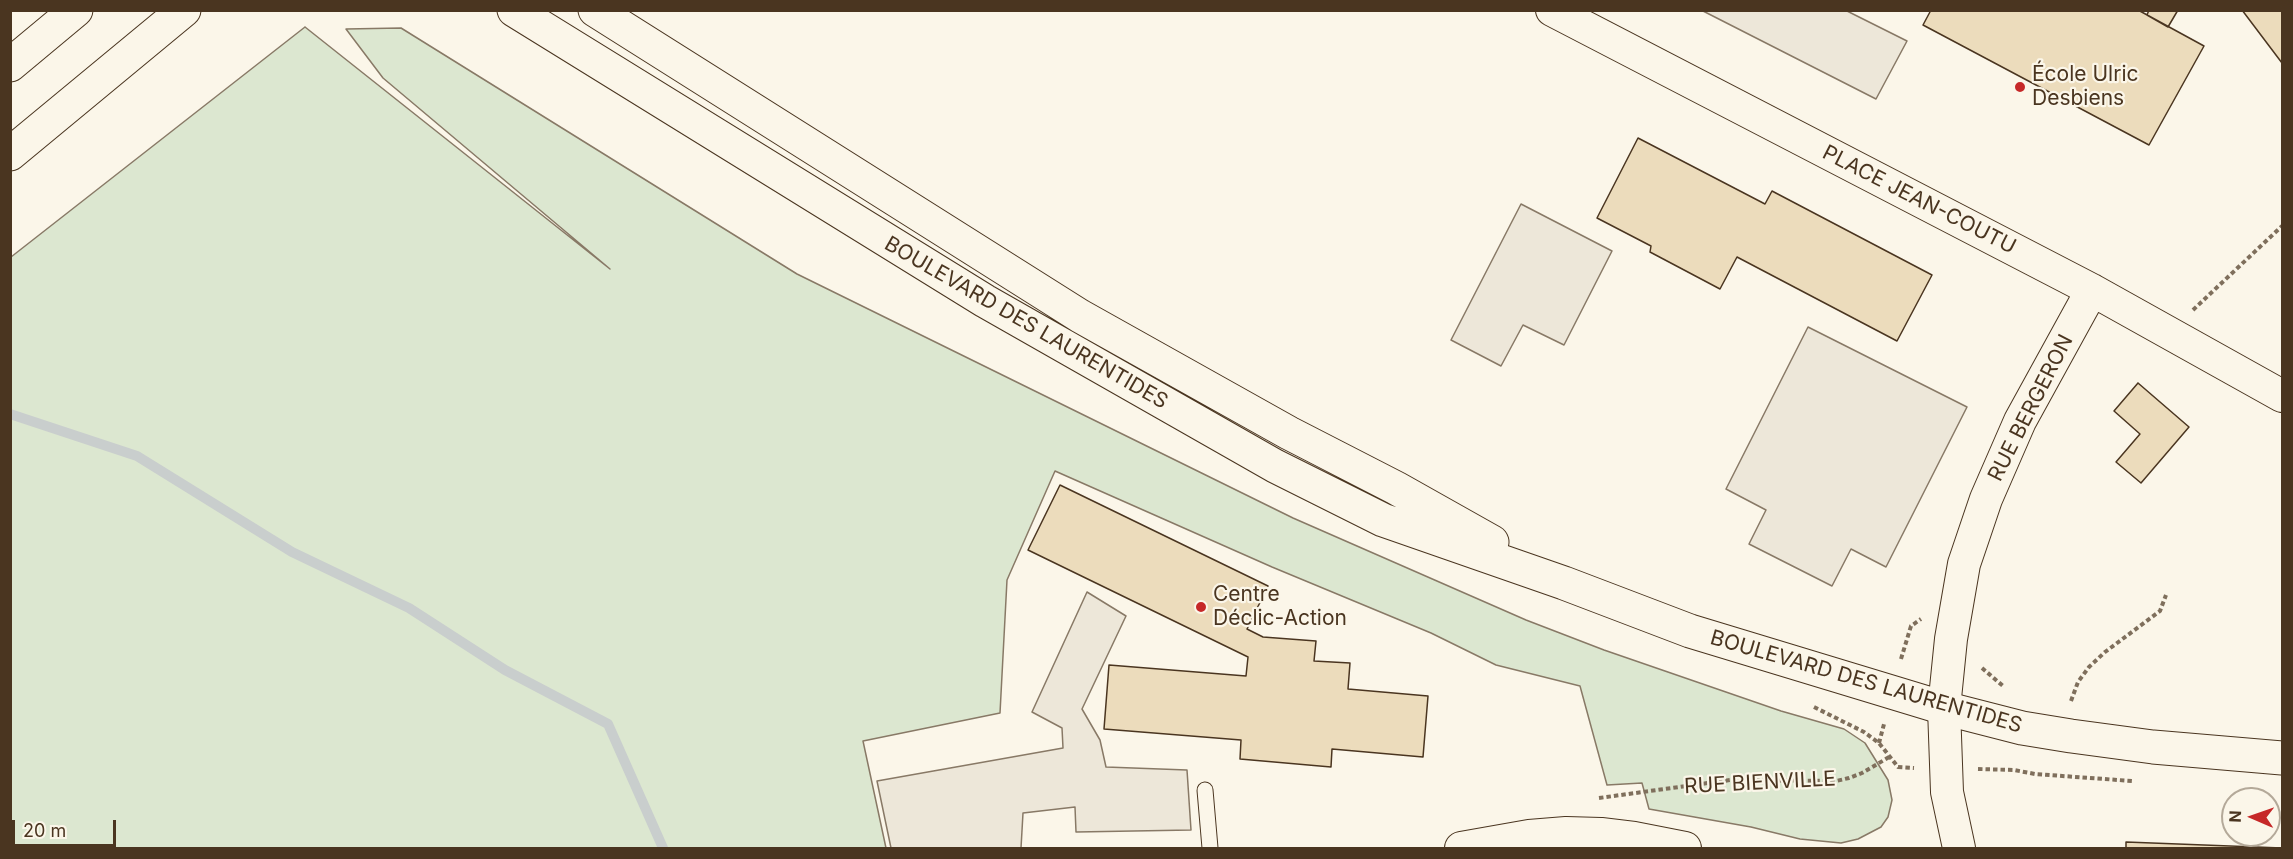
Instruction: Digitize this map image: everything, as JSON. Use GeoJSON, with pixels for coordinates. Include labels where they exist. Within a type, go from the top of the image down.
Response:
{"type":"FeatureCollection","features":[{"type":"Feature","properties":{"kind":"main road"},"geometry":{"type":"LineString","coordinates":[[10,65],[76,10]]}},
{"type":"Feature","properties":{"kind":"main road"},"geometry":{"type":"LineString","coordinates":[[10,154],[184,10]]}},
{"type":"Feature","properties":{"kind":"main road","name":"BOULEVARD DES LAURENTIDES"},"geometry":{"type":"LineString","coordinates":[[514,10],[985,301],[1275,466],[1383,520],[1564,583],[1690,631],[1944,708],[2022,728],[2071,736],[2154,747],[2283,758]]}},
{"type":"Feature","properties":{"kind":"main road","name":"BOULEVARD DES LAURENTIDES"},"geometry":{"type":"LineString","coordinates":[[596,10],[1080,316],[1289,433],[1396,488],[1564,583]]}},
{"type":"Feature","properties":{"kind":"street","name":"PLACE JEAN-COUTU"},"geometry":{"type":"LineString","coordinates":[[1552,10],[2092,290],[2283,396]]}},
{"type":"Feature","properties":{"kind":"street","name":"RUE BERGERON"},"geometry":{"type":"LineString","coordinates":[[1959,849],[1947,792],[1944,708],[1955,611],[1964,564],[1974,531],[2020,421],[2092,290]]}},
{"type":"Feature","properties":{"kind":"street"},"geometry":{"type":"LineString","coordinates":[[1461,849],[1529,836],[1566,833],[1634,838],[1685,849]]}},
{"type":"Feature","properties":{"kind":"lane"},"geometry":{"type":"LineString","coordinates":[[1205,790],[1210,849]]}},
{"type":"Feature","properties":{"kind":"path"},"geometry":{"type":"LineString","coordinates":[[2173,334],[2191,312],[2283,226]]}},
{"type":"Feature","properties":{"kind":"path"},"geometry":{"type":"LineString","coordinates":[[2071,702],[2078,682],[2089,667],[2104,652],[2160,611],[2166,595]]}},
{"type":"Feature","properties":{"kind":"path"},"geometry":{"type":"LineString","coordinates":[[1907,636],[1911,626],[1917,620],[1925,618]]}},
{"type":"Feature","properties":{"kind":"path","name":"BOULEVARD DES LAURENTIDES"},"geometry":{"type":"LineString","coordinates":[[1808,704],[1845,722],[1879,743],[1898,767]]}},
{"type":"Feature","properties":{"kind":"path","name":"RUE BIENVILLE"},"geometry":{"type":"LineString","coordinates":[[1599,798],[1730,780],[1836,781],[1862,773],[1891,756]]}},
{"type":"Feature","properties":{"kind":"green space"},"geometry":{"type":"Polygon","coordinates":[[[305,27],[610,269],[383,78],[346,29],[401,28],[797,274],[1293,518],[1526,620],[1604,650],[1781,711],[1844,729],[1865,743],[1888,780],[1892,800],[1888,817],[1881,827],[1858,839],[1841,843],[1800,839],[1751,827],[1649,809],[1642,783],[1607,785],[1580,686],[1496,665],[1431,633],[1272,567],[1055,471],[1007,580],[1000,713],[863,741],[886,848],[11,848],[11,257],[305,27]]]}},
{"type":"Feature","properties":{"kind":"shaded area"},"geometry":{"type":"Polygon","coordinates":[[[1703,11],[1847,11],[1907,41],[1876,99],[1703,11]]]}},
{"type":"Feature","properties":{"kind":"shaded area"},"geometry":{"type":"Polygon","coordinates":[[[1521,204],[1612,251],[1564,345],[1523,325],[1501,366],[1451,340],[1521,204]]]}},
{"type":"Feature","properties":{"kind":"shaded area"},"geometry":{"type":"Polygon","coordinates":[[[1808,327],[1967,407],[1886,567],[1851,549],[1832,586],[1749,544],[1766,510],[1726,489],[1808,327]]]}},
{"type":"Feature","properties":{"kind":"shaded area"},"geometry":{"type":"Polygon","coordinates":[[[1087,592],[1126,616],[1082,709],[1100,740],[1106,767],[1187,770],[1191,830],[1076,832],[1075,807],[1023,813],[1021,848],[891,848],[877,781],[1063,748],[1062,728],[1032,712],[1087,592]]]}},
{"type":"Feature","properties":{"kind":"building"},"geometry":{"type":"Polygon","coordinates":[[[1931,10],[2138,10],[2204,46],[2149,145],[1923,25],[1931,10]]]}},
{"type":"Feature","properties":{"kind":"building"},"geometry":{"type":"Polygon","coordinates":[[[2149,10],[2178,10],[2168,27],[2147,15],[2149,10]]]}},
{"type":"Feature","properties":{"kind":"building"},"geometry":{"type":"Polygon","coordinates":[[[2242,10],[2282,10],[2282,63],[2242,10]]]}},
{"type":"Feature","properties":{"kind":"building"},"geometry":{"type":"Polygon","coordinates":[[[1638,138],[1765,204],[1772,191],[1932,275],[1897,341],[1737,257],[1720,289],[1650,252],[1651,246],[1597,218],[1638,138]]]}},
{"type":"Feature","properties":{"kind":"building"},"geometry":{"type":"Polygon","coordinates":[[[2138,383],[2189,427],[2141,483],[2116,462],[2140,434],[2114,411],[2138,383]]]}},
{"type":"Feature","properties":{"kind":"building","name":"Centre Déclic-Action"},"geometry":{"type":"Polygon","coordinates":[[[1060,485],[1268,586],[1247,629],[1263,637],[1316,641],[1314,661],[1350,663],[1348,689],[1428,696],[1423,757],[1332,749],[1331,767],[1240,759],[1241,740],[1104,729],[1109,665],[1246,676],[1248,657],[1028,550],[1060,485]]]}},
{"type":"Feature","properties":{"kind":"building"},"geometry":{"type":"Polygon","coordinates":[[[2126,842],[2282,848],[2126,848],[2126,842]]]}},
{"type":"Feature","properties":{"kind":"waterway"},"geometry":{"type":"LineString","coordinates":[[10,414],[137,456],[292,552],[409,608],[505,670],[608,724],[663,848]]}},
{"type":"Feature","properties":{"kind":"place","name":"École Ulric Desbiens"},"geometry":{"type":"Point","coordinates":[2020,87]}},
{"type":"Feature","properties":{"kind":"place","name":"Centre Déclic-Action"},"geometry":{"type":"Point","coordinates":[1201,607]}}]}
